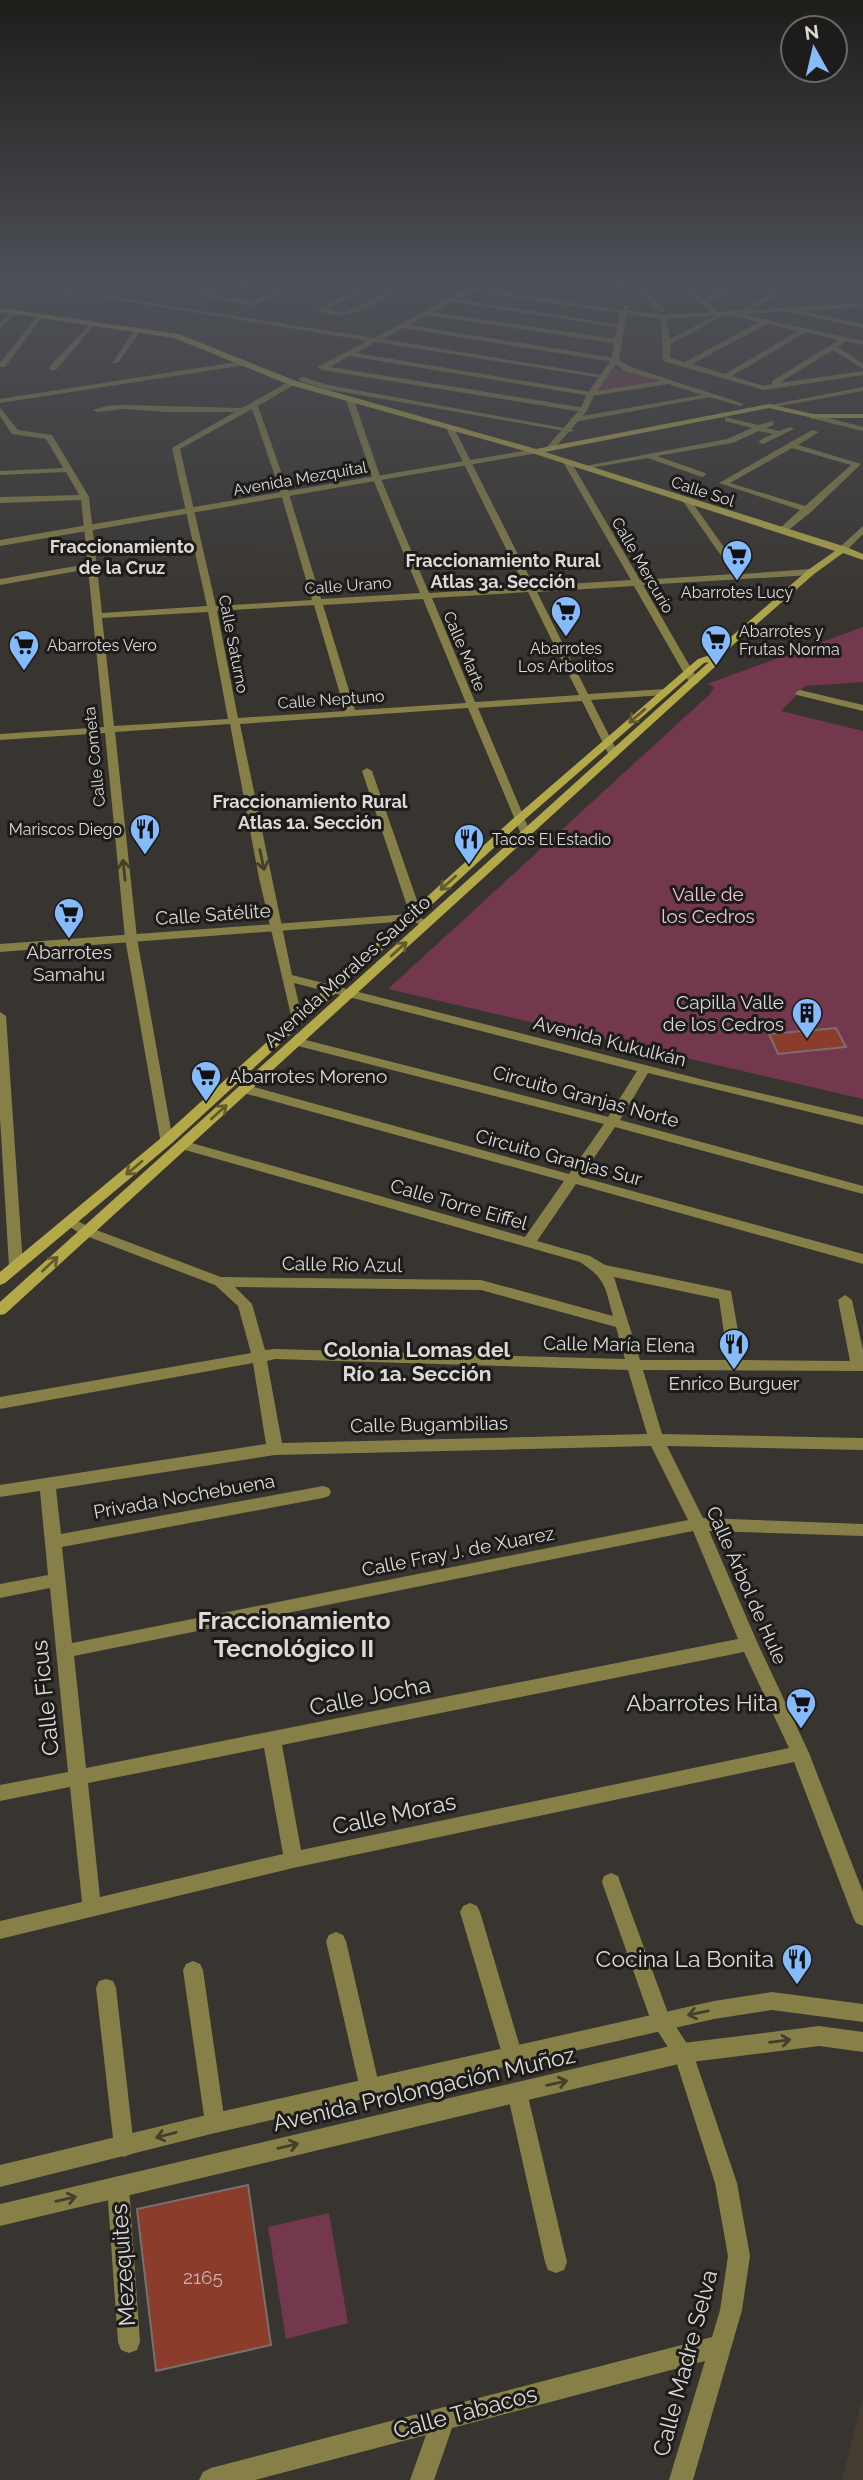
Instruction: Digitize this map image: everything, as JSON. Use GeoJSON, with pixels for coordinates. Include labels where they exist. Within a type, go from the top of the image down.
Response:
{"type":"FeatureCollection","features":[{"type":"Feature","properties":{"kind":"main road","name":"Calle Sol"},"geometry":{"type":"LineString","coordinates":[[336,396],[451,430],[535,451],[863,556]]}},
{"type":"Feature","properties":{"kind":"main road"},"geometry":{"type":"LineString","coordinates":[[769,406],[813,416],[863,416]]}},
{"type":"Feature","properties":{"kind":"main road","name":"Avenida Mezquital"},"geometry":{"type":"LineString","coordinates":[[535,451],[769,406]]}},
{"type":"Feature","properties":{"kind":"main road","name":"Avenida Morales Saucito"},"geometry":{"type":"LineString","coordinates":[[0,1280],[166,1141],[412,915],[607,742],[665,692],[714,663],[713,657],[811,572],[843,549]]}},
{"type":"Feature","properties":{"kind":"main road","name":"Avenida Morales Saucito"},"geometry":{"type":"LineString","coordinates":[[0,1310],[614,754],[691,677]]}},
{"type":"Feature","properties":{"kind":"main road"},"geometry":{"type":"LineString","coordinates":[[568,776],[584,781]]}},
{"type":"Feature","properties":{"kind":"street"},"geometry":{"type":"LineString","coordinates":[[0,401],[34,396]]}},
{"type":"Feature","properties":{"kind":"street","name":"Calle Saturno"},"geometry":{"type":"LineString","coordinates":[[270,396],[176,448],[192,510],[233,721],[297,1021]]}},
{"type":"Feature","properties":{"kind":"street"},"geometry":{"type":"LineString","coordinates":[[380,396],[570,426],[707,396]]}},
{"type":"Feature","properties":{"kind":"street"},"geometry":{"type":"LineString","coordinates":[[438,405],[450,396]]}},
{"type":"Feature","properties":{"kind":"street"},"geometry":{"type":"LineString","coordinates":[[493,396],[583,410]]}},
{"type":"Feature","properties":{"kind":"street"},"geometry":{"type":"LineString","coordinates":[[549,449],[583,410],[590,396]]}},
{"type":"Feature","properties":{"kind":"street"},"geometry":{"type":"LineString","coordinates":[[712,396],[740,404]]}},
{"type":"Feature","properties":{"kind":"street"},"geometry":{"type":"LineString","coordinates":[[769,406],[823,396]]}},
{"type":"Feature","properties":{"kind":"street","name":"Calle Marte"},"geometry":{"type":"LineString","coordinates":[[350,400],[377,479],[526,834]]}},
{"type":"Feature","properties":{"kind":"street"},"geometry":{"type":"LineString","coordinates":[[97,410],[125,405],[166,410],[227,408],[243,411]]}},
{"type":"Feature","properties":{"kind":"street"},"geometry":{"type":"LineString","coordinates":[[254,405],[285,494],[351,713]]}},
{"type":"Feature","properties":{"kind":"street","name":"Calle Cometa"},"geometry":{"type":"LineString","coordinates":[[0,410],[15,432],[49,437],[85,497],[131,938],[166,1141]]}},
{"type":"Feature","properties":{"kind":"street"},"geometry":{"type":"LineString","coordinates":[[742,416],[790,429],[763,442]]}},
{"type":"Feature","properties":{"kind":"street"},"geometry":{"type":"LineString","coordinates":[[813,416],[863,429]]}},
{"type":"Feature","properties":{"kind":"street"},"geometry":{"type":"LineString","coordinates":[[728,419],[780,434]]}},
{"type":"Feature","properties":{"kind":"street"},"geometry":{"type":"LineString","coordinates":[[584,467],[729,441],[770,423]]}},
{"type":"Feature","properties":{"kind":"street"},"geometry":{"type":"LineString","coordinates":[[561,446],[570,426]]}},
{"type":"Feature","properties":{"kind":"street"},"geometry":{"type":"LineString","coordinates":[[451,430],[614,754]]}},
{"type":"Feature","properties":{"kind":"street"},"geometry":{"type":"LineString","coordinates":[[808,510],[723,483],[815,432]]}},
{"type":"Feature","properties":{"kind":"street"},"geometry":{"type":"LineString","coordinates":[[782,531],[857,464],[791,444]]}},
{"type":"Feature","properties":{"kind":"street","name":"Avenida Mezquital"},"geometry":{"type":"LineString","coordinates":[[0,543],[535,451]]}},
{"type":"Feature","properties":{"kind":"street"},"geometry":{"type":"LineString","coordinates":[[647,456],[702,475]]}},
{"type":"Feature","properties":{"kind":"street","name":"Calle Mercurio"},"geometry":{"type":"LineString","coordinates":[[567,462],[691,677]]}},
{"type":"Feature","properties":{"kind":"street"},"geometry":{"type":"LineString","coordinates":[[0,473],[67,470]]}},
{"type":"Feature","properties":{"kind":"street"},"geometry":{"type":"LineString","coordinates":[[0,500],[85,497]]}},
{"type":"Feature","properties":{"kind":"street"},"geometry":{"type":"LineString","coordinates":[[686,500],[741,577]]}},
{"type":"Feature","properties":{"kind":"street","name":"Avenida Morales Saucito"},"geometry":{"type":"LineString","coordinates":[[843,549],[863,529]]}},
{"type":"Feature","properties":{"kind":"street"},"geometry":{"type":"LineString","coordinates":[[0,582],[92,566]]}},
{"type":"Feature","properties":{"kind":"street","name":"Calle Urano"},"geometry":{"type":"LineString","coordinates":[[97,616],[811,572]]}},
{"type":"Feature","properties":{"kind":"street","name":"Calle Neptuno"},"geometry":{"type":"LineString","coordinates":[[0,737],[665,692]]}},
{"type":"Feature","properties":{"kind":"street"},"geometry":{"type":"LineString","coordinates":[[800,693],[863,705]]}},
{"type":"Feature","properties":{"kind":"street"},"geometry":{"type":"LineString","coordinates":[[367,771],[412,915]]}},
{"type":"Feature","properties":{"kind":"street","name":"Calle Satélite"},"geometry":{"type":"LineString","coordinates":[[0,948],[412,915],[427,923]]}},
{"type":"Feature","properties":{"kind":"street"},"geometry":{"type":"LineString","coordinates":[[286,977],[349,995]]}},
{"type":"Feature","properties":{"kind":"street","name":"Avenida Kukulkán"},"geometry":{"type":"LineString","coordinates":[[349,995],[863,1122]]}},
{"type":"Feature","properties":{"kind":"street"},"geometry":{"type":"LineString","coordinates":[[0,1016],[16,1266]]}},
{"type":"Feature","properties":{"kind":"street","name":"Circuito Granjas Norte"},"geometry":{"type":"LineString","coordinates":[[298,1042],[612,1122],[863,1190]]}},
{"type":"Feature","properties":{"kind":"street"},"geometry":{"type":"LineString","coordinates":[[528,1244],[612,1122],[644,1069]]}},
{"type":"Feature","properties":{"kind":"street","name":"Circuito Granjas Sur"},"geometry":{"type":"LineString","coordinates":[[245,1089],[570,1181],[863,1259]]}},
{"type":"Feature","properties":{"kind":"street","name":"Calle Torre Eiffel"},"geometry":{"type":"LineString","coordinates":[[183,1145],[585,1259],[601,1269],[726,1295],[736,1366]]}},
{"type":"Feature","properties":{"kind":"street","name":"Calle Río Azul"},"geometry":{"type":"LineString","coordinates":[[69,1222],[220,1282],[481,1285],[621,1323]]}},
{"type":"Feature","properties":{"kind":"street","name":"Calle Árbol de Hule"},"geometry":{"type":"LineString","coordinates":[[601,1269],[610,1281],[656,1440],[698,1524],[749,1644],[800,1753],[858,1891],[863,1917]]}},
{"type":"Feature","properties":{"kind":"street"},"geometry":{"type":"LineString","coordinates":[[220,1282],[245,1304],[259,1356],[275,1449]]}},
{"type":"Feature","properties":{"kind":"street"},"geometry":{"type":"LineString","coordinates":[[845,1300],[861,1366]]}},
{"type":"Feature","properties":{"kind":"street","name":"Calle María Elena"},"geometry":{"type":"LineString","coordinates":[[0,1403],[275,1354],[636,1365],[861,1366]]}},
{"type":"Feature","properties":{"kind":"street","name":"Calle Bugambilias"},"geometry":{"type":"LineString","coordinates":[[0,1491],[275,1449],[656,1440],[863,1444]]}},
{"type":"Feature","properties":{"kind":"street","name":"Calle Ficus"},"geometry":{"type":"LineString","coordinates":[[47,1483],[92,1909]]}},
{"type":"Feature","properties":{"kind":"street","name":"Privada Nochebuena"},"geometry":{"type":"LineString","coordinates":[[53,1542],[323,1492]]}},
{"type":"Feature","properties":{"kind":"street","name":"Calle Fray J. de Xuarez"},"geometry":{"type":"LineString","coordinates":[[65,1651],[698,1524],[863,1530]]}},
{"type":"Feature","properties":{"kind":"street"},"geometry":{"type":"LineString","coordinates":[[0,1591],[57,1580]]}},
{"type":"Feature","properties":{"kind":"street","name":"Calle Jocha"},"geometry":{"type":"LineString","coordinates":[[0,1793],[749,1644]]}},
{"type":"Feature","properties":{"kind":"street"},"geometry":{"type":"LineString","coordinates":[[272,1741],[293,1860]]}},
{"type":"Feature","properties":{"kind":"street","name":"Calle Moras"},"geometry":{"type":"LineString","coordinates":[[0,1930],[293,1860],[800,1753]]}},
{"type":"Feature","properties":{"kind":"street","name":"Calle Madre Selva"},"geometry":{"type":"LineString","coordinates":[[611,1881],[661,2021],[683,2053],[726,2183],[739,2256],[731,2310],[681,2480]]}},
{"type":"Feature","properties":{"kind":"street"},"geometry":{"type":"LineString","coordinates":[[470,1912],[513,2057]]}},
{"type":"Feature","properties":{"kind":"street"},"geometry":{"type":"LineString","coordinates":[[336,1941],[370,2089]]}},
{"type":"Feature","properties":{"kind":"street"},"geometry":{"type":"LineString","coordinates":[[192,1970],[215,2123]]}},
{"type":"Feature","properties":{"kind":"street"},"geometry":{"type":"LineString","coordinates":[[106,1988],[124,2147]]}},
{"type":"Feature","properties":{"kind":"street","name":"Avenida Prolongación Muñoz"},"geometry":{"type":"LineString","coordinates":[[0,2176],[215,2123],[661,2021],[772,2001],[863,2013]]}},
{"type":"Feature","properties":{"kind":"street","name":"Avenida Prolongación Muñoz"},"geometry":{"type":"LineString","coordinates":[[0,2215],[683,2053],[819,2036],[863,2042]]}},
{"type":"Feature","properties":{"kind":"street"},"geometry":{"type":"LineString","coordinates":[[516,2092],[556,2262]]}},
{"type":"Feature","properties":{"kind":"street","name":"Mezequites"},"geometry":{"type":"LineString","coordinates":[[118,2187],[129,2342]]}},
{"type":"Feature","properties":{"kind":"street","name":"Calle Tabacos"},"geometry":{"type":"LineString","coordinates":[[211,2480],[720,2346]]}},
{"type":"Feature","properties":{"kind":"street"},"geometry":{"type":"LineString","coordinates":[[422,2480],[444,2418]]}},
{"type":"Feature","properties":{"kind":"shaded area"},"geometry":{"type":"Polygon","coordinates":[[[863,2397],[863,2480],[842,2480],[863,2397]]]}},
{"type":"Feature","properties":{"kind":"green space","name":"Valle de los Cedros"},"geometry":{"type":"Polygon","coordinates":[[[863,627],[863,682],[805,686],[781,711],[863,731],[863,1099],[388,989],[710,694],[714,687],[707,684],[863,627]]]}},
{"type":"Feature","properties":{"kind":"green space"},"geometry":{"type":"Polygon","coordinates":[[[329,2213],[348,2323],[286,2339],[268,2227],[329,2213]]]}},
{"type":"Feature","properties":{"kind":"building","name":"Capilla Valle de los Cedros"},"geometry":{"type":"Polygon","coordinates":[[[836,1028],[846,1047],[778,1054],[769,1034],[836,1028]]]}},
{"type":"Feature","properties":{"kind":"building"},"geometry":{"type":"Polygon","coordinates":[[[248,2185],[271,2345],[156,2371],[137,2209],[248,2185]]]}},
{"type":"Feature","properties":{"kind":"place","name":"Abarrotes Lucy"},"geometry":{"type":"Point","coordinates":[737,582]}},
{"type":"Feature","properties":{"kind":"place","name":"Abarrotes Los Arbolitos"},"geometry":{"type":"Point","coordinates":[566,638]}},
{"type":"Feature","properties":{"kind":"place","name":"Abarrotes y Frutas Norma"},"geometry":{"type":"Point","coordinates":[716,667]}},
{"type":"Feature","properties":{"kind":"place","name":"Abarrotes Vero"},"geometry":{"type":"Point","coordinates":[24,672]}},
{"type":"Feature","properties":{"kind":"place","name":"Mariscos Diego"},"geometry":{"type":"Point","coordinates":[145,856]}},
{"type":"Feature","properties":{"kind":"place","name":"Tacos El Estadio"},"geometry":{"type":"Point","coordinates":[469,866]}},
{"type":"Feature","properties":{"kind":"place","name":"Abarrotes Samahu"},"geometry":{"type":"Point","coordinates":[69,940]}},
{"type":"Feature","properties":{"kind":"place","name":"Capilla Valle de los Cedros"},"geometry":{"type":"Point","coordinates":[807,1040]}},
{"type":"Feature","properties":{"kind":"place","name":"Abarrotes Moreno"},"geometry":{"type":"Point","coordinates":[206,1103]}},
{"type":"Feature","properties":{"kind":"place","name":"Enrico Burguer"},"geometry":{"type":"Point","coordinates":[734,1371]}},
{"type":"Feature","properties":{"kind":"place","name":"Abarrotes Hita"},"geometry":{"type":"Point","coordinates":[801,1730]}},
{"type":"Feature","properties":{"kind":"place","name":"Cocina La Bonita"},"geometry":{"type":"Point","coordinates":[797,1986]}},
{"type":"Feature","properties":{"kind":"district","name":"Fraccionamiento de la Cruz"},"geometry":{"type":"Point","coordinates":[122,557]}},
{"type":"Feature","properties":{"kind":"district","name":"Fraccionamiento Rural Atlas 3a. Sección"},"geometry":{"type":"Point","coordinates":[503,571]}},
{"type":"Feature","properties":{"kind":"district","name":"Fraccionamiento Rural Atlas 1a. Sección"},"geometry":{"type":"Point","coordinates":[310,812]}},
{"type":"Feature","properties":{"kind":"district","name":"Colonia Lomas del Río 1a. Sección"},"geometry":{"type":"Point","coordinates":[417,1362]}},
{"type":"Feature","properties":{"kind":"district","name":"Fraccionamiento Tecnológico II"},"geometry":{"type":"Point","coordinates":[294,1635]}}]}
